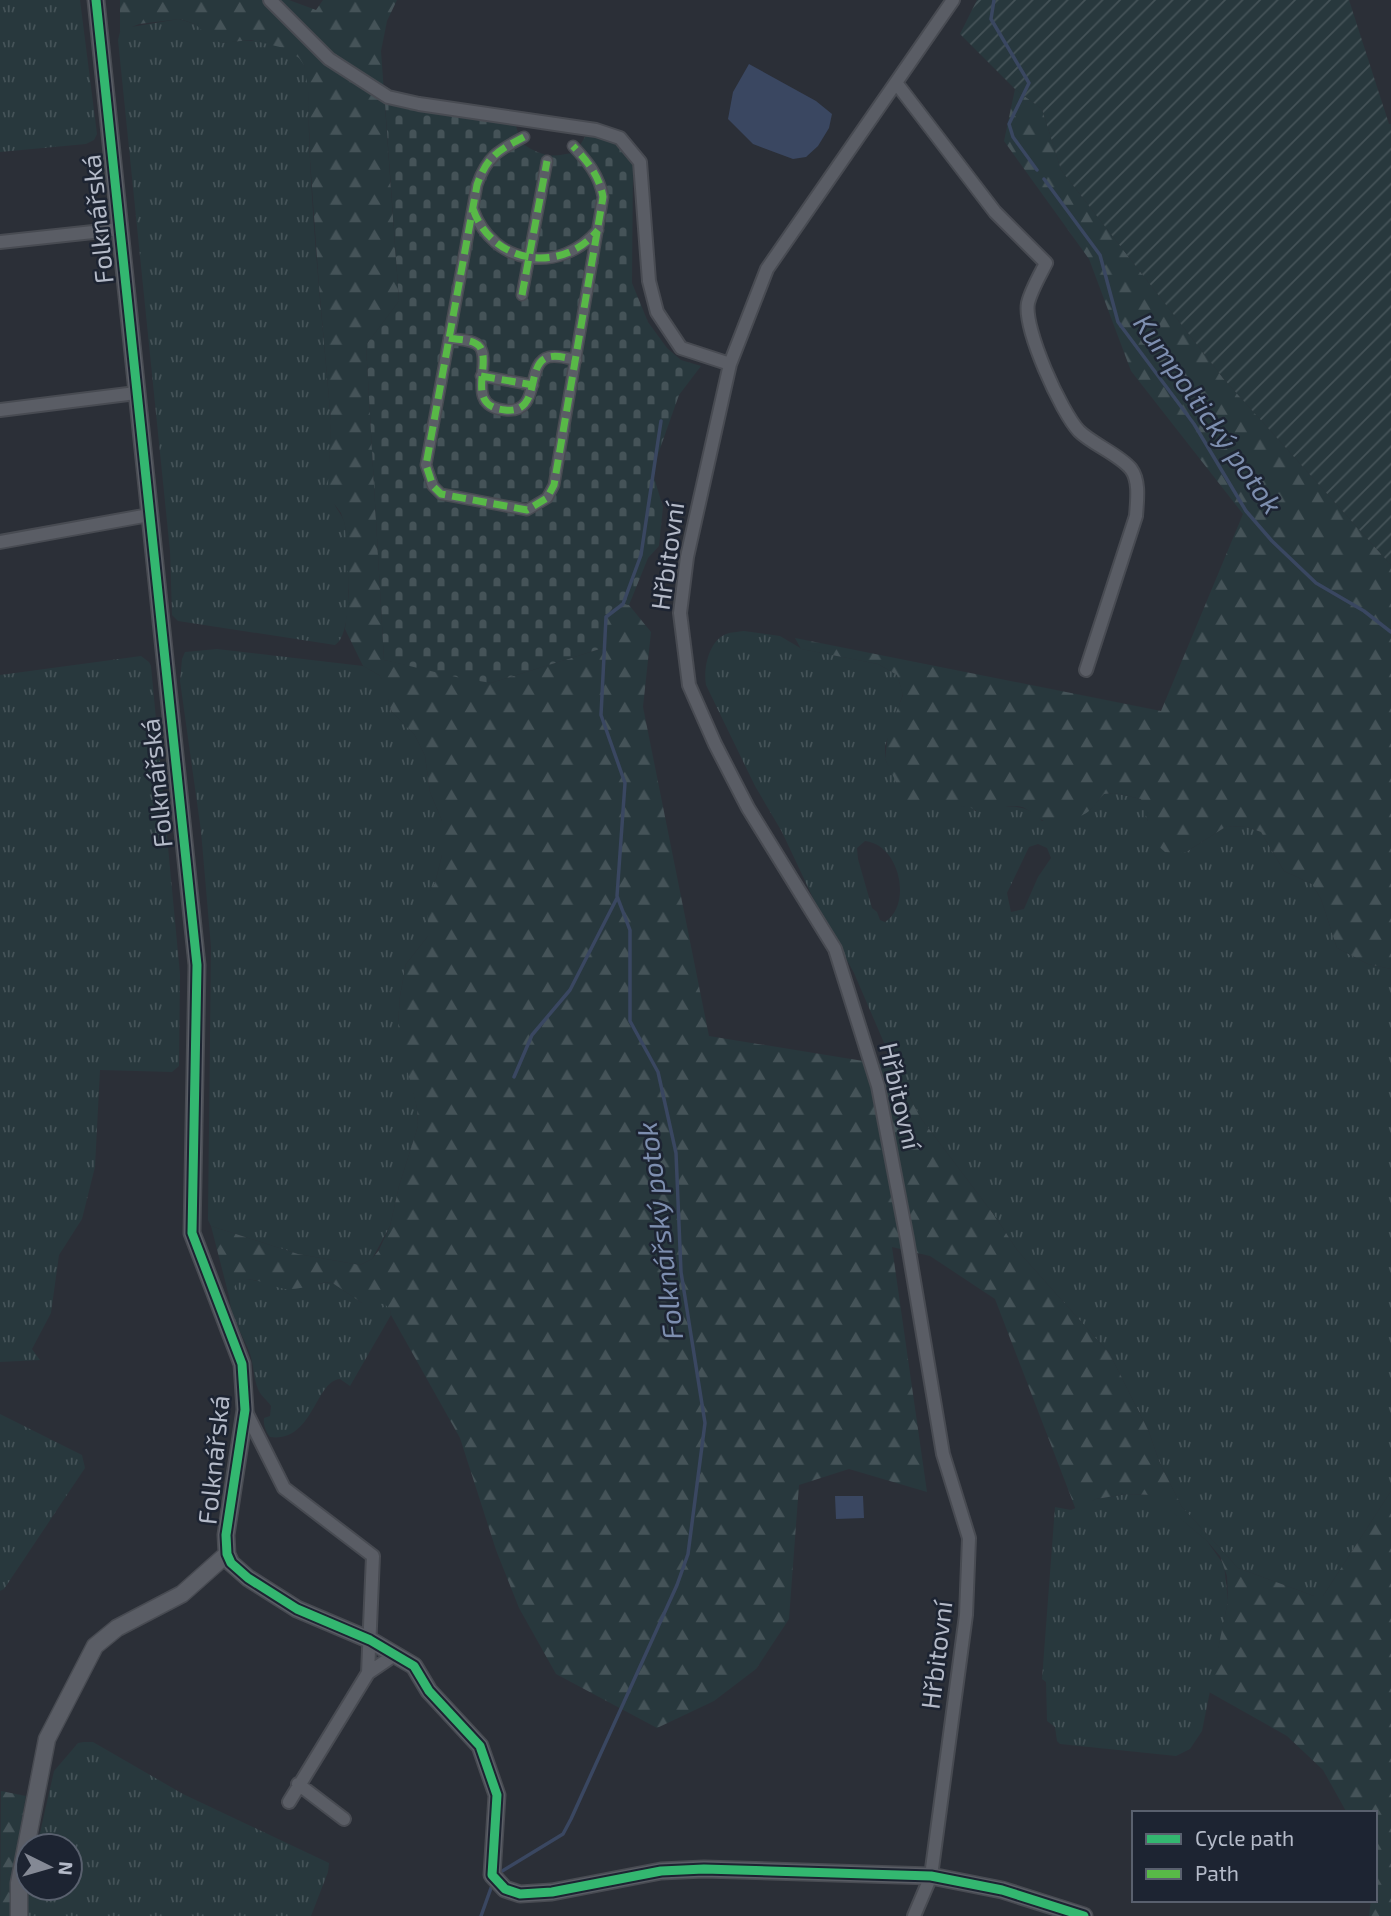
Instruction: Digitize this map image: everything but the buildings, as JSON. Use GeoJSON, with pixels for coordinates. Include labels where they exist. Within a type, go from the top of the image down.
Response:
{"type":"FeatureCollection","features":[{"type":"Feature","properties":{"kind":"street","name":"Folknářská"},"geometry":{"type":"LineString","coordinates":[[96,0],[197,965],[192,1233],[242,1364],[245,1410],[226,1535],[227,1554]]}},
{"type":"Feature","properties":{"kind":"street"},"geometry":{"type":"LineString","coordinates":[[270,0],[329,60],[388,97],[596,130],[620,138],[640,162],[649,281],[657,313],[681,348],[730,364]]}},
{"type":"Feature","properties":{"kind":"street","name":"Hřbitovní"},"geometry":{"type":"LineString","coordinates":[[914,1916],[931,1877],[966,1615],[969,1538],[943,1454],[878,1086],[835,949],[748,808],[689,685],[680,613],[685,568],[730,364],[767,269],[953,0]]}},
{"type":"Feature","properties":{"kind":"street"},"geometry":{"type":"LineString","coordinates":[[897,83],[995,212],[1046,263],[1028,302],[1028,321],[1039,354],[1066,415],[1080,432],[1131,469],[1138,490],[1136,516],[1086,670]]}},
{"type":"Feature","properties":{"kind":"street"},"geometry":{"type":"LineString","coordinates":[[524,136],[501,149],[483,168],[473,209],[426,465],[429,476],[441,494],[527,510],[547,498],[554,485],[603,197],[593,167],[573,146]]}},
{"type":"Feature","properties":{"kind":"street"},"geometry":{"type":"LineString","coordinates":[[522,295],[547,161]]}},
{"type":"Feature","properties":{"kind":"street"},"geometry":{"type":"LineString","coordinates":[[473,209],[491,238],[512,253],[529,258],[546,259],[568,254],[583,245],[599,229]]}},
{"type":"Feature","properties":{"kind":"street"},"geometry":{"type":"LineString","coordinates":[[0,242],[121,229]]}},
{"type":"Feature","properties":{"kind":"street"},"geometry":{"type":"LineString","coordinates":[[449,338],[479,346],[484,357],[481,386],[487,401],[502,410],[517,408],[525,403],[538,364],[543,360],[550,357],[576,360]]}},
{"type":"Feature","properties":{"kind":"street"},"geometry":{"type":"LineString","coordinates":[[481,376],[533,385]]}},
{"type":"Feature","properties":{"kind":"street"},"geometry":{"type":"LineString","coordinates":[[0,410],[136,393]]}},
{"type":"Feature","properties":{"kind":"street"},"geometry":{"type":"LineString","coordinates":[[0,542],[149,515]]}},
{"type":"Feature","properties":{"kind":"street"},"geometry":{"type":"LineString","coordinates":[[245,1410],[284,1488],[373,1556],[368,1673]]}},
{"type":"Feature","properties":{"kind":"street"},"geometry":{"type":"LineString","coordinates":[[19,1916],[19,1883],[47,1739],[95,1646],[117,1628],[182,1594],[227,1554],[231,1563],[248,1578],[297,1609],[370,1640],[414,1666],[429,1690],[480,1746],[496,1795],[492,1875],[505,1889],[520,1894],[552,1892],[661,1871],[704,1869],[931,1877],[1002,1890],[1084,1916]]}},
{"type":"Feature","properties":{"kind":"street"},"geometry":{"type":"LineString","coordinates":[[289,1802],[368,1673],[393,1656]]}},
{"type":"Feature","properties":{"kind":"street"},"geometry":{"type":"LineString","coordinates":[[298,1784],[344,1818]]}},
{"type":"Feature","properties":{"kind":"green space"},"geometry":{"type":"Polygon","coordinates":[[[0,0],[80,0],[97,134],[94,140],[86,144],[0,152],[0,0]]]}},
{"type":"Feature","properties":{"kind":"green space"},"geometry":{"type":"Polygon","coordinates":[[[120,0],[289,0],[316,10],[323,0],[397,0],[387,21],[381,51],[399,301],[366,345],[384,660],[491,683],[603,648],[606,617],[617,602],[629,605],[651,632],[643,707],[709,1036],[894,1066],[920,1117],[997,1219],[1017,1250],[1110,1354],[1182,1507],[1238,1568],[1314,1596],[1323,1596],[1391,1491],[1391,1916],[1369,1916],[1371,1902],[1377,1902],[1377,1811],[1346,1811],[1323,1770],[1287,1736],[1209,1692],[1228,1601],[1227,1576],[1220,1556],[1207,1541],[1152,1495],[1127,1494],[1096,1499],[1076,1510],[995,1299],[930,1256],[892,1247],[927,1492],[849,1469],[799,1485],[789,1619],[756,1669],[714,1701],[657,1728],[556,1674],[519,1608],[496,1550],[460,1438],[385,1304],[362,1303],[331,1282],[287,1289],[260,1281],[241,1281],[235,1285],[230,1300],[211,1226],[298,1254],[360,1265],[372,1259],[379,1250],[390,1226],[399,1186],[418,1126],[417,1108],[400,1042],[400,996],[406,964],[428,936],[428,894],[435,883],[442,855],[442,821],[430,792],[425,756],[414,734],[392,712],[386,686],[379,675],[363,666],[345,629],[349,592],[345,525],[341,513],[332,501],[328,486],[331,421],[310,159],[308,88],[304,65],[284,48],[251,40],[221,43],[210,38],[195,24],[180,19],[139,24],[120,32],[120,0]]]}},
{"type":"Feature","properties":{"kind":"green space"},"geometry":{"type":"Polygon","coordinates":[[[977,0],[1349,0],[1391,124],[1391,565],[1223,378],[1061,170],[1042,109],[1015,89],[960,34],[977,0]]]}},
{"type":"Feature","properties":{"kind":"green space"},"geometry":{"type":"Polygon","coordinates":[[[179,19],[195,24],[221,43],[253,41],[285,48],[301,60],[307,75],[313,206],[331,421],[330,477],[333,500],[345,525],[349,589],[345,625],[341,638],[335,645],[178,621],[172,615],[170,551],[118,40],[120,32],[125,28],[179,19]]]}},
{"type":"Feature","properties":{"kind":"green space"},"geometry":{"type":"Polygon","coordinates":[[[1015,89],[1042,109],[1061,170],[1223,378],[1391,565],[1391,969],[1368,964],[1337,948],[1321,899],[1312,884],[1284,871],[1261,832],[1247,827],[1227,826],[1186,852],[1175,854],[1165,852],[1154,842],[1141,799],[1114,793],[1104,794],[1091,809],[1079,817],[1053,823],[1042,820],[1018,806],[981,812],[970,807],[922,806],[905,801],[885,759],[888,733],[903,695],[897,675],[878,664],[801,649],[795,638],[1161,711],[1243,514],[1131,371],[1089,259],[1004,141],[1015,89]]]}},
{"type":"Feature","properties":{"kind":"green space"},"geometry":{"type":"Polygon","coordinates":[[[385,103],[516,126],[521,143],[547,155],[576,152],[586,135],[601,138],[620,148],[633,166],[632,283],[648,322],[667,348],[681,360],[701,366],[679,395],[652,471],[663,507],[659,546],[648,558],[629,605],[617,602],[606,617],[603,648],[491,683],[384,660],[366,345],[399,301],[385,103]]]}},
{"type":"Feature","properties":{"kind":"green space"},"geometry":{"type":"Polygon","coordinates":[[[744,631],[780,636],[802,649],[878,664],[897,675],[903,694],[885,746],[885,759],[892,772],[957,806],[971,807],[975,811],[1020,807],[1035,814],[1042,821],[1090,810],[1104,794],[1114,793],[1141,799],[1147,811],[1147,820],[1186,852],[1227,826],[1247,827],[1261,832],[1284,871],[1312,884],[1321,899],[1337,948],[1368,964],[1391,969],[1391,1491],[1323,1596],[1314,1596],[1238,1568],[1182,1507],[1110,1354],[1017,1250],[997,1219],[920,1117],[894,1066],[854,973],[814,900],[782,832],[755,786],[706,685],[705,671],[715,643],[726,634],[744,631]],[[865,841],[857,848],[858,859],[872,908],[880,920],[885,922],[898,903],[899,877],[887,853],[877,845],[865,841]],[[1038,844],[1029,847],[1007,893],[1011,912],[1024,909],[1038,877],[1051,858],[1047,848],[1038,844]]]}},
{"type":"Feature","properties":{"kind":"green space"},"geometry":{"type":"Polygon","coordinates":[[[217,649],[363,666],[379,675],[387,686],[392,712],[414,734],[425,756],[430,792],[442,821],[442,855],[435,883],[428,895],[428,936],[406,964],[400,996],[398,1024],[417,1108],[418,1126],[399,1186],[390,1226],[372,1259],[360,1265],[298,1254],[211,1226],[208,1220],[211,947],[201,831],[180,681],[185,652],[217,649]]]}},
{"type":"Feature","properties":{"kind":"green space"},"geometry":{"type":"Polygon","coordinates":[[[141,656],[151,666],[180,974],[179,1066],[172,1072],[100,1070],[95,1167],[82,1219],[59,1255],[51,1313],[32,1349],[40,1360],[0,1362],[0,675],[141,656]]]}},
{"type":"Feature","properties":{"kind":"green space"},"geometry":{"type":"Polygon","coordinates":[[[245,1279],[267,1282],[286,1289],[331,1282],[362,1303],[385,1303],[390,1310],[391,1315],[350,1386],[340,1379],[332,1382],[296,1431],[284,1436],[270,1437],[266,1431],[264,1418],[270,1416],[271,1406],[258,1389],[251,1356],[232,1312],[231,1292],[235,1284],[245,1279]]]}},
{"type":"Feature","properties":{"kind":"green space"},"geometry":{"type":"Polygon","coordinates":[[[0,1414],[82,1455],[85,1468],[4,1589],[0,1591],[0,1414]]]}},
{"type":"Feature","properties":{"kind":"green space"},"geometry":{"type":"Polygon","coordinates":[[[1127,1494],[1153,1495],[1207,1541],[1224,1565],[1228,1601],[1202,1731],[1190,1749],[1176,1756],[1060,1744],[1055,1727],[1047,1721],[1046,1682],[1042,1679],[1055,1507],[1071,1510],[1096,1499],[1127,1494]]]}},
{"type":"Feature","properties":{"kind":"green space"},"geometry":{"type":"Polygon","coordinates":[[[93,1742],[183,1794],[329,1863],[311,1916],[26,1916],[27,1902],[84,1902],[84,1832],[40,1832],[54,1771],[78,1743],[93,1742]]]}},
{"type":"Feature","properties":{"kind":"green space"},"geometry":{"type":"Polygon","coordinates":[[[1,1791],[26,1796],[20,1832],[14,1832],[10,1916],[0,1916],[1,1791]]]}},
{"type":"Feature","properties":{"kind":"water"},"geometry":{"type":"Polygon","coordinates":[[[749,64],[816,101],[832,114],[829,128],[818,146],[806,157],[793,159],[753,144],[728,119],[733,92],[749,64]]]}},
{"type":"Feature","properties":{"kind":"water"},"geometry":{"type":"Polygon","coordinates":[[[835,1496],[863,1496],[864,1518],[836,1519],[835,1496]]]}},
{"type":"Feature","properties":{"kind":"waterway","name":"Kumpoltický potok"},"geometry":{"type":"LineString","coordinates":[[994,0],[991,19],[1029,83],[1009,124],[1013,137],[1037,170]]}},
{"type":"Feature","properties":{"kind":"waterway","name":"Kumpoltický potok"},"geometry":{"type":"LineString","coordinates":[[1044,179],[1100,255],[1118,322],[1194,424],[1246,511],[1272,541],[1316,583],[1364,611],[1391,632]]}},
{"type":"Feature","properties":{"kind":"waterway","name":"Folknářský potok"},"geometry":{"type":"LineString","coordinates":[[499,1873],[563,1834],[571,1819],[677,1585],[688,1554],[705,1423],[681,1272],[676,1153],[658,1072],[630,1021],[630,930],[617,896],[625,783],[601,715],[606,617],[623,604],[641,555],[661,421]]}},
{"type":"Feature","properties":{"kind":"waterway"},"geometry":{"type":"LineString","coordinates":[[514,1077],[532,1035],[570,990],[617,898]]}},
{"type":"Feature","properties":{"kind":"waterway","name":"Folknářský potok"},"geometry":{"type":"LineString","coordinates":[[481,1916],[491,1888]]}},
{"type":"Feature","properties":{"kind":"marked path"},"geometry":{"type":"LineString","coordinates":[[524,137],[490,160],[477,185],[426,465],[433,486],[441,494],[527,510],[547,498],[554,485],[603,197],[592,169],[573,146]]}},
{"type":"Feature","properties":{"kind":"marked path"},"geometry":{"type":"LineString","coordinates":[[522,295],[547,161]]}},
{"type":"Feature","properties":{"kind":"marked path"},"geometry":{"type":"LineString","coordinates":[[473,209],[482,228],[495,242],[511,252],[529,257],[548,258],[566,253],[583,244],[598,230]]}},
{"type":"Feature","properties":{"kind":"marked path"},"geometry":{"type":"LineString","coordinates":[[449,338],[470,341],[480,347],[483,355],[482,393],[485,401],[493,407],[505,410],[517,409],[524,404],[541,361],[555,356],[576,360]]}},
{"type":"Feature","properties":{"kind":"marked path"},"geometry":{"type":"LineString","coordinates":[[481,376],[533,385]]}},
{"type":"Feature","properties":{"kind":"cycle path"},"geometry":{"type":"LineString","coordinates":[[96,0],[197,965],[192,1233],[242,1364],[245,1410],[226,1535],[227,1554],[231,1563],[248,1578],[297,1609],[370,1640],[414,1666],[429,1691],[480,1746],[497,1795],[492,1875],[505,1889],[520,1894],[552,1892],[661,1871],[704,1869],[931,1876],[1002,1890],[1084,1916]]}}]}
